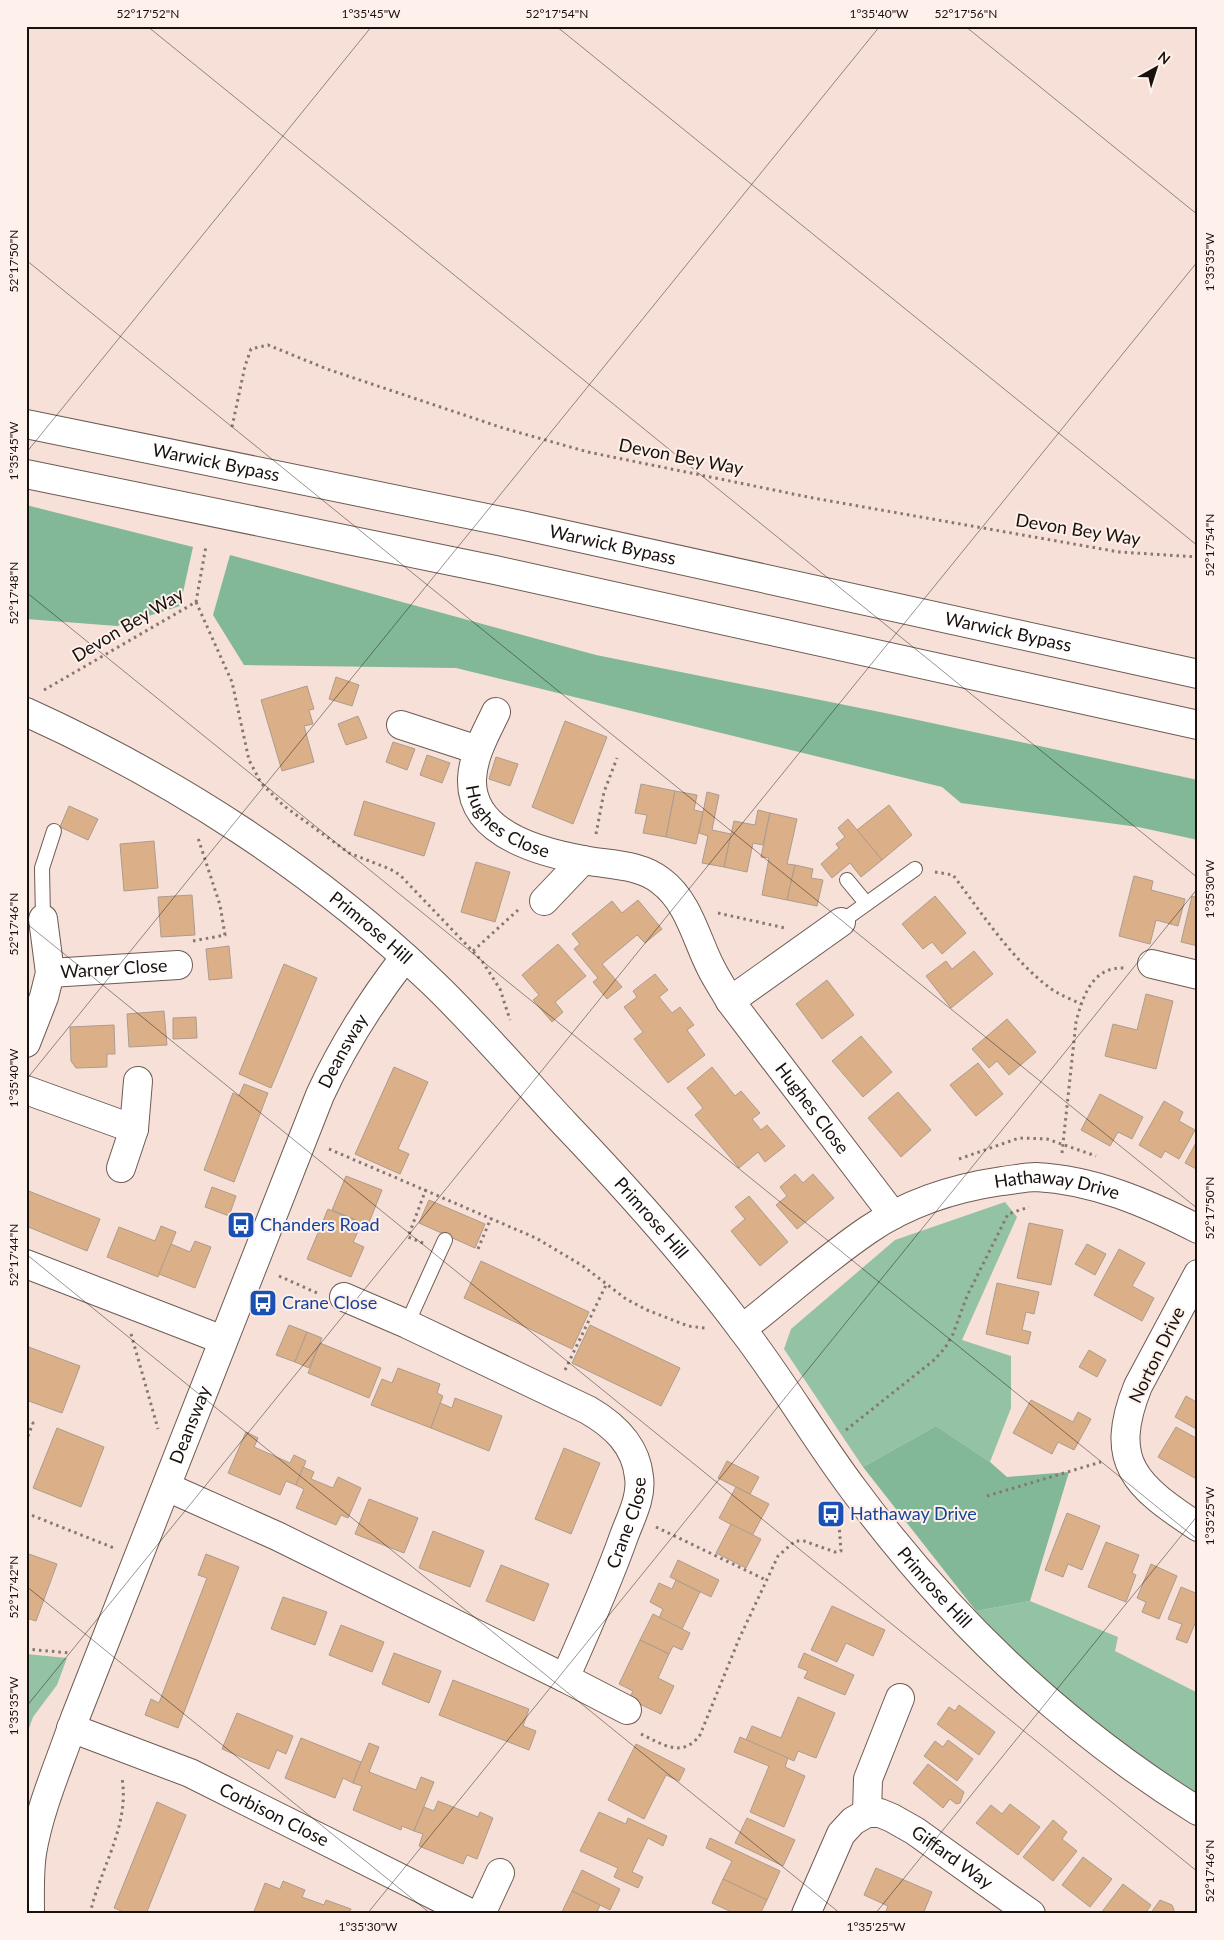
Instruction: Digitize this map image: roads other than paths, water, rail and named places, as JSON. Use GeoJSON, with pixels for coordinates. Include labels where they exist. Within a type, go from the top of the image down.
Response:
{"type":"FeatureCollection","features":[{"type":"Feature","properties":{"kind":"main road","name":"Warwick Bypass"},"geometry":{"type":"LineString","coordinates":[[26,424],[521,525],[1198,674]]}},
{"type":"Feature","properties":{"kind":"main road"},"geometry":{"type":"LineString","coordinates":[[26,474],[495,570],[1198,724]]}},
{"type":"Feature","properties":{"kind":"main road","name":"Primrose Hill"},"geometry":{"type":"LineString","coordinates":[[26,712],[156,778],[224,820],[298,870],[405,957],[461,1011],[622,1185],[697,1272],[742,1329],[853,1489],[918,1573],[977,1635],[1073,1723],[1198,1811]]}},
{"type":"Feature","properties":{"kind":"main road","name":"Hughes Close"},"geometry":{"type":"LineString","coordinates":[[496,712],[478,750],[472,780],[473,790],[481,809],[496,827],[530,848],[589,849],[648,873],[670,889],[680,900],[711,969],[730,1001],[893,1215]]}},
{"type":"Feature","properties":{"kind":"main road","name":"Hughes Close"},"geometry":{"type":"LineString","coordinates":[[401,725],[478,750]]}},
{"type":"Feature","properties":{"kind":"main road","name":"Hughes Close"},"geometry":{"type":"LineString","coordinates":[[533,904],[589,849]]}},
{"type":"Feature","properties":{"kind":"main road","name":"Warner Close"},"geometry":{"type":"LineString","coordinates":[[26,1043],[44,997],[50,973],[43,919]]}},
{"type":"Feature","properties":{"kind":"main road"},"geometry":{"type":"LineString","coordinates":[[730,1001],[841,922]]}},
{"type":"Feature","properties":{"kind":"main road","name":"Deansway"},"geometry":{"type":"LineString","coordinates":[[30,1914],[32,1854],[53,1778],[223,1340],[330,1072],[361,1016],[405,957]]}},
{"type":"Feature","properties":{"kind":"main road"},"geometry":{"type":"LineString","coordinates":[[1152,964],[1198,975]]}},
{"type":"Feature","properties":{"kind":"main road","name":"Warner Close"},"geometry":{"type":"LineString","coordinates":[[50,973],[178,965]]}},
{"type":"Feature","properties":{"kind":"main road"},"geometry":{"type":"LineString","coordinates":[[121,1168],[134,1129],[138,1081]]}},
{"type":"Feature","properties":{"kind":"main road"},"geometry":{"type":"LineString","coordinates":[[26,1090],[134,1129]]}},
{"type":"Feature","properties":{"kind":"main road","name":"Hathaway Drive"},"geometry":{"type":"LineString","coordinates":[[742,1329],[816,1269],[893,1215],[922,1200],[974,1185],[1035,1177],[1062,1181],[1101,1189],[1145,1203],[1198,1229]]}},
{"type":"Feature","properties":{"kind":"main road"},"geometry":{"type":"LineString","coordinates":[[26,1264],[223,1340]]}},
{"type":"Feature","properties":{"kind":"main road","name":"Norton Drive"},"geometry":{"type":"LineString","coordinates":[[1198,1274],[1135,1395],[1126,1423],[1126,1455],[1137,1476],[1159,1501],[1198,1527]]}},
{"type":"Feature","properties":{"kind":"main road","name":"Crane Close"},"geometry":{"type":"LineString","coordinates":[[344,1297],[407,1324],[602,1418],[615,1428],[631,1449],[640,1479],[637,1502],[609,1578],[565,1678]]}},
{"type":"Feature","properties":{"kind":"main road"},"geometry":{"type":"LineString","coordinates":[[167,1486],[277,1536],[565,1678],[633,1722]]}},
{"type":"Feature","properties":{"kind":"main road"},"geometry":{"type":"LineString","coordinates":[[806,1914],[841,1834],[853,1821],[868,1813],[868,1779],[873,1761],[900,1698]]}},
{"type":"Feature","properties":{"kind":"main road","name":"Corbison Close"},"geometry":{"type":"LineString","coordinates":[[72,1728],[190,1773],[472,1914]]}},
{"type":"Feature","properties":{"kind":"main road","name":"Giffard Way"},"geometry":{"type":"LineString","coordinates":[[868,1813],[892,1818],[915,1831],[1031,1914]]}},
{"type":"Feature","properties":{"kind":"main road"},"geometry":{"type":"LineString","coordinates":[[481,1914],[500,1873]]}},
{"type":"Feature","properties":{"kind":"lane","name":"Warner Close"},"geometry":{"type":"LineString","coordinates":[[43,919],[42,868],[54,831]]}},
{"type":"Feature","properties":{"kind":"lane"},"geometry":{"type":"LineString","coordinates":[[841,922],[915,869]]}},
{"type":"Feature","properties":{"kind":"lane"},"geometry":{"type":"LineString","coordinates":[[847,880],[866,903]]}},
{"type":"Feature","properties":{"kind":"lane"},"geometry":{"type":"LineString","coordinates":[[407,1324],[442,1245]]}},
{"type":"Feature","properties":{"kind":"place","name":"Chanders Road"},"geometry":{"type":"Point","coordinates":[241,1225]}},
{"type":"Feature","properties":{"kind":"place","name":"Crane Close"},"geometry":{"type":"Point","coordinates":[263,1303]}},
{"type":"Feature","properties":{"kind":"place","name":"Hathaway Drive"},"geometry":{"type":"Point","coordinates":[831,1514]}}]}
